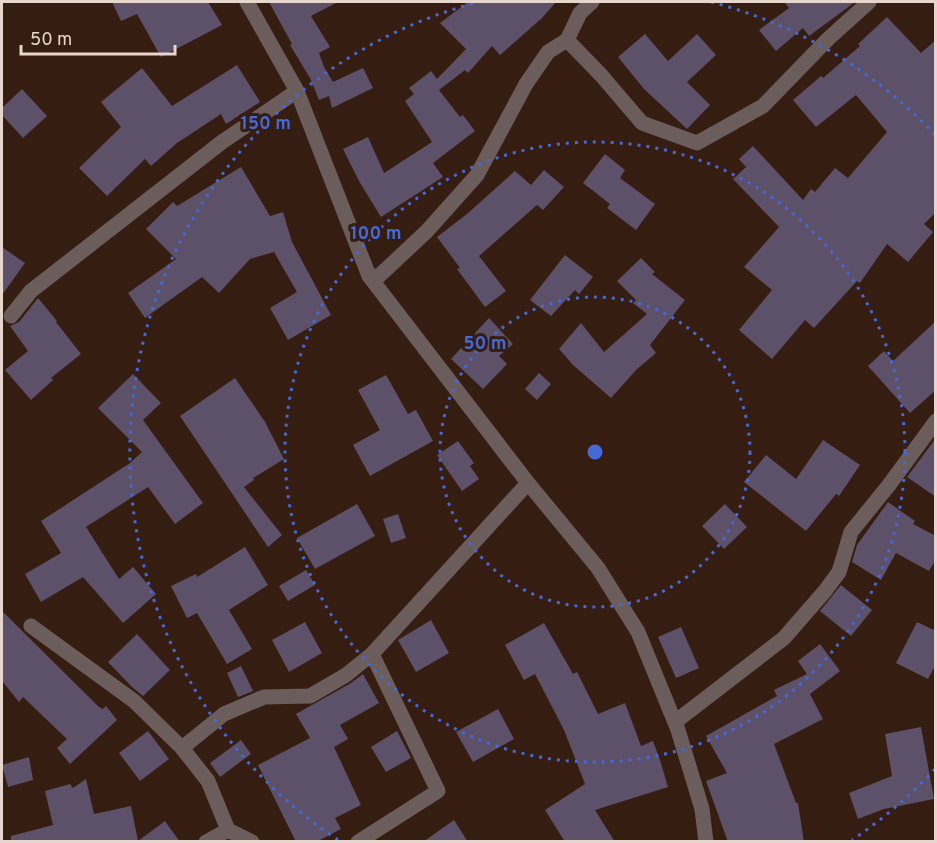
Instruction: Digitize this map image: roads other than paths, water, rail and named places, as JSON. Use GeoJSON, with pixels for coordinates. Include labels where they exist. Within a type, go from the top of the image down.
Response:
{"type":"FeatureCollection","features":[{"type":"Feature","properties":{"kind":"street"},"geometry":{"type":"LineString","coordinates":[[247,2],[297,91],[369,276],[528,483],[598,568],[638,632],[675,722],[702,809],[706,842]]}},
{"type":"Feature","properties":{"kind":"street"},"geometry":{"type":"LineString","coordinates":[[369,276],[379,276],[427,231],[477,175],[526,84],[548,52],[567,40],[580,13],[592,2]]}},
{"type":"Feature","properties":{"kind":"street"},"geometry":{"type":"LineString","coordinates":[[567,40],[602,75],[642,123],[697,143],[763,106],[828,39],[869,2]]}},
{"type":"Feature","properties":{"kind":"street"},"geometry":{"type":"LineString","coordinates":[[11,316],[31,291],[222,142],[297,91]]}},
{"type":"Feature","properties":{"kind":"street"},"geometry":{"type":"LineString","coordinates":[[675,722],[784,638],[825,591],[839,572],[851,532],[936,421]]}},
{"type":"Feature","properties":{"kind":"street"},"geometry":{"type":"LineString","coordinates":[[182,748],[224,714],[264,697],[310,696],[346,675],[372,654],[528,483]]}},
{"type":"Feature","properties":{"kind":"street"},"geometry":{"type":"LineString","coordinates":[[31,626],[134,701],[182,748],[208,781],[228,830],[252,842]]}},
{"type":"Feature","properties":{"kind":"street"},"geometry":{"type":"LineString","coordinates":[[358,842],[438,791],[372,654]]}},
{"type":"Feature","properties":{"kind":"street"},"geometry":{"type":"LineString","coordinates":[[206,842],[228,830]]}}]}
